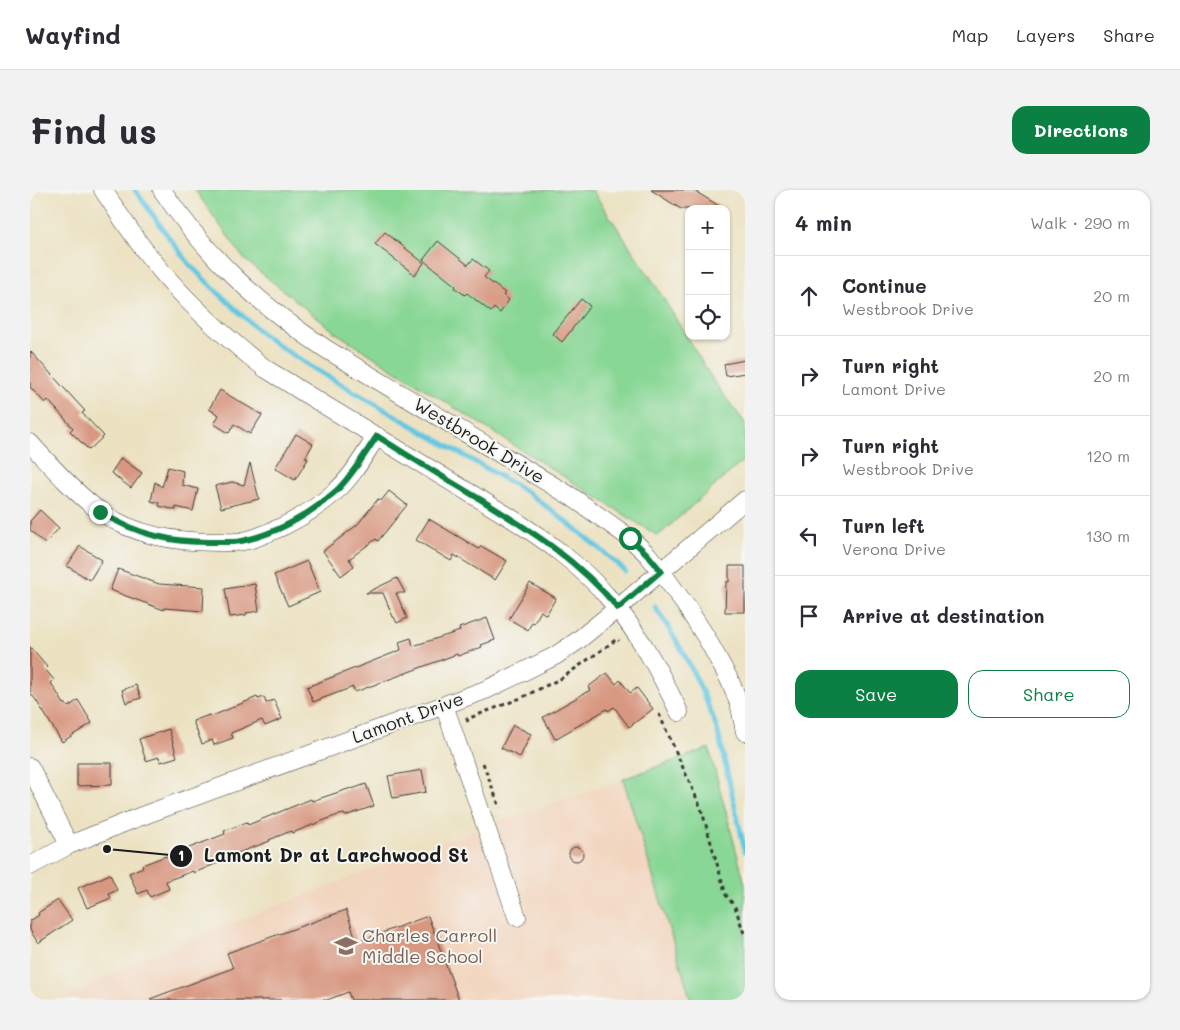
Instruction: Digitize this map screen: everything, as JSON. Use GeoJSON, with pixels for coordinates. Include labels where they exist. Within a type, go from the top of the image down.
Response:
{"type":"FeatureCollection","features":[{"type":"Feature","properties":{"kind":"street"},"geometry":{"type":"LineString","coordinates":[[103,190],[148,256],[171,282],[220,330],[267,369],[511,518],[572,561],[592,579],[618,608],[640,640],[659,671],[679,712]]}},
{"type":"Feature","properties":{"kind":"street","name":"Westbrook Drive"},"geometry":{"type":"LineString","coordinates":[[162,190],[197,237],[226,270],[251,294],[289,324],[326,349],[572,497],[630,538],[647,554],[686,606],[728,677],[744,723]]}},
{"type":"Feature","properties":{"kind":"street"},"geometry":{"type":"LineString","coordinates":[[30,443],[100,512],[113,519],[146,534],[160,538],[184,541],[231,542],[244,541],[276,530],[294,522],[318,506],[348,478],[377,436]]}},
{"type":"Feature","properties":{"kind":"street","name":"Lamont Drive"},"geometry":{"type":"LineString","coordinates":[[30,866],[69,845],[224,785],[488,689],[555,656],[576,642],[618,608],[745,500]]}},
{"type":"Feature","properties":{"kind":"street"},"geometry":{"type":"LineString","coordinates":[[444,705],[517,917]]}},
{"type":"Feature","properties":{"kind":"street"},"geometry":{"type":"LineString","coordinates":[[30,767],[69,845]]}},
{"type":"Feature","properties":{"kind":"path"},"geometry":{"type":"LineString","coordinates":[[470,728],[467,719],[521,698],[562,678],[618,639],[623,647]]}},
{"type":"Feature","properties":{"kind":"path"},"geometry":{"type":"LineString","coordinates":[[657,708],[701,808],[726,895],[735,907],[745,936]]}},
{"type":"Feature","properties":{"kind":"path"},"geometry":{"type":"LineString","coordinates":[[480,755],[500,808]]}},
{"type":"Feature","properties":{"kind":"shaded area"},"geometry":{"type":"Polygon","coordinates":[[[623,779],[691,1000],[62,1000],[147,956],[452,838],[623,779]]]}},
{"type":"Feature","properties":{"kind":"green space"},"geometry":{"type":"Polygon","coordinates":[[[195,190],[592,190],[656,286],[685,334],[685,340],[689,340],[714,382],[745,423],[745,459],[658,536],[336,333],[244,259],[195,190]]]}},
{"type":"Feature","properties":{"kind":"green space"},"geometry":{"type":"Polygon","coordinates":[[[709,748],[745,884],[745,1000],[691,1000],[623,779],[709,748]]]}},
{"type":"Feature","properties":{"kind":"building"},"geometry":{"type":"Polygon","coordinates":[[[651,190],[693,190],[717,205],[685,205],[685,209],[681,209],[651,190]]]}},
{"type":"Feature","properties":{"kind":"building"},"geometry":{"type":"Polygon","coordinates":[[[385,232],[424,263],[415,275],[375,244],[385,232]]]}},
{"type":"Feature","properties":{"kind":"building"},"geometry":{"type":"Polygon","coordinates":[[[438,241],[468,265],[473,259],[489,271],[484,277],[505,293],[503,295],[509,300],[500,313],[494,308],[491,312],[467,293],[465,295],[423,260],[438,241]]]}},
{"type":"Feature","properties":{"kind":"building"},"geometry":{"type":"Polygon","coordinates":[[[581,299],[590,306],[562,342],[553,334],[581,299]]]}},
{"type":"Feature","properties":{"kind":"building"},"geometry":{"type":"Polygon","coordinates":[[[30,351],[85,411],[82,413],[104,436],[89,450],[70,431],[73,428],[48,400],[45,403],[30,387],[30,351]]]}},
{"type":"Feature","properties":{"kind":"building"},"geometry":{"type":"Polygon","coordinates":[[[745,360],[745,373],[726,376],[724,364],[745,360]]]}},
{"type":"Feature","properties":{"kind":"building"},"geometry":{"type":"Polygon","coordinates":[[[220,390],[262,415],[250,434],[234,424],[229,433],[214,424],[219,415],[209,409],[220,390]]]}},
{"type":"Feature","properties":{"kind":"building"},"geometry":{"type":"Polygon","coordinates":[[[296,434],[313,444],[305,458],[308,459],[295,480],[275,468],[296,434]]]}},
{"type":"Feature","properties":{"kind":"building"},"geometry":{"type":"Polygon","coordinates":[[[121,458],[142,473],[131,488],[111,473],[121,458]]]}},
{"type":"Feature","properties":{"kind":"building"},"geometry":{"type":"Polygon","coordinates":[[[250,463],[259,499],[221,508],[215,486],[232,482],[244,485],[250,463]]]}},
{"type":"Feature","properties":{"kind":"building"},"geometry":{"type":"Polygon","coordinates":[[[168,467],[183,471],[182,485],[198,489],[193,511],[159,506],[159,503],[151,501],[155,482],[162,487],[168,467]]]}},
{"type":"Feature","properties":{"kind":"building"},"geometry":{"type":"Polygon","coordinates":[[[389,491],[407,505],[378,541],[376,539],[349,559],[354,566],[341,576],[323,551],[357,525],[378,499],[381,501],[389,491]]]}},
{"type":"Feature","properties":{"kind":"building"},"geometry":{"type":"Polygon","coordinates":[[[40,510],[59,528],[45,544],[30,530],[30,521],[40,510]]]}},
{"type":"Feature","properties":{"kind":"building"},"geometry":{"type":"Polygon","coordinates":[[[429,519],[479,549],[481,546],[507,561],[495,580],[454,555],[451,561],[416,540],[429,519]]]}},
{"type":"Feature","properties":{"kind":"building"},"geometry":{"type":"Polygon","coordinates":[[[80,546],[102,560],[90,580],[67,566],[80,546]]]}},
{"type":"Feature","properties":{"kind":"building"},"geometry":{"type":"Polygon","coordinates":[[[307,561],[320,592],[288,606],[274,575],[307,561]]]}},
{"type":"Feature","properties":{"kind":"building"},"geometry":{"type":"Polygon","coordinates":[[[729,566],[745,566],[745,612],[725,612],[726,582],[729,582],[729,566]]]}},
{"type":"Feature","properties":{"kind":"building"},"geometry":{"type":"Polygon","coordinates":[[[118,569],[159,584],[204,587],[203,611],[164,608],[164,610],[110,590],[118,569]]]}},
{"type":"Feature","properties":{"kind":"building"},"geometry":{"type":"Polygon","coordinates":[[[397,578],[405,593],[396,593],[407,618],[397,623],[383,593],[366,593],[397,578]]]}},
{"type":"Feature","properties":{"kind":"building"},"geometry":{"type":"Polygon","coordinates":[[[530,583],[556,598],[546,615],[541,611],[528,630],[509,619],[530,583]]]}},
{"type":"Feature","properties":{"kind":"building"},"geometry":{"type":"Polygon","coordinates":[[[255,584],[259,611],[230,617],[225,589],[255,584]]]}},
{"type":"Feature","properties":{"kind":"building"},"geometry":{"type":"Polygon","coordinates":[[[487,618],[495,640],[481,645],[482,647],[458,656],[457,654],[355,692],[353,687],[313,702],[307,687],[401,650],[399,642],[411,638],[413,646],[460,631],[459,628],[487,618]]]}},
{"type":"Feature","properties":{"kind":"building"},"geometry":{"type":"Polygon","coordinates":[[[30,647],[47,667],[45,669],[54,680],[51,683],[64,704],[68,707],[78,700],[92,723],[62,742],[30,693],[30,647]]]}},
{"type":"Feature","properties":{"kind":"building"},"geometry":{"type":"Polygon","coordinates":[[[607,673],[616,684],[620,680],[630,693],[637,688],[653,709],[629,727],[614,707],[608,711],[607,709],[555,739],[543,717],[590,690],[588,687],[607,673]]]}},
{"type":"Feature","properties":{"kind":"building"},"geometry":{"type":"Polygon","coordinates":[[[136,685],[141,698],[126,703],[122,690],[136,685]]]}},
{"type":"Feature","properties":{"kind":"building"},"geometry":{"type":"Polygon","coordinates":[[[257,697],[258,699],[264,697],[266,703],[274,700],[282,719],[265,726],[262,720],[231,733],[233,738],[214,745],[212,740],[202,744],[193,721],[209,715],[210,717],[257,697]]]}},
{"type":"Feature","properties":{"kind":"building"},"geometry":{"type":"Polygon","coordinates":[[[513,725],[531,734],[520,757],[501,748],[513,725]]]}},
{"type":"Feature","properties":{"kind":"building"},"geometry":{"type":"Polygon","coordinates":[[[169,729],[177,757],[161,762],[159,757],[146,761],[139,739],[169,729]]]}},
{"type":"Feature","properties":{"kind":"building"},"geometry":{"type":"Polygon","coordinates":[[[77,763],[112,763],[112,785],[77,786],[77,763]]]}},
{"type":"Feature","properties":{"kind":"building"},"geometry":{"type":"Polygon","coordinates":[[[422,770],[426,792],[393,798],[388,776],[422,770]]]}},
{"type":"Feature","properties":{"kind":"building"},"geometry":{"type":"Polygon","coordinates":[[[366,784],[374,806],[345,816],[344,814],[335,816],[292,833],[291,831],[222,859],[222,861],[194,873],[193,871],[166,881],[169,889],[150,897],[147,890],[138,894],[129,873],[143,867],[142,865],[225,834],[224,831],[247,822],[248,825],[311,799],[312,801],[366,784]]]}},
{"type":"Feature","properties":{"kind":"building"},"geometry":{"type":"Polygon","coordinates":[[[573,847],[579,847],[583,854],[579,861],[573,861],[569,857],[569,851],[573,847]]]}},
{"type":"Feature","properties":{"kind":"building"},"geometry":{"type":"Polygon","coordinates":[[[110,874],[117,890],[109,894],[111,898],[87,908],[78,888],[110,874]]]}},
{"type":"Feature","properties":{"kind":"building"},"geometry":{"type":"Polygon","coordinates":[[[58,900],[72,920],[38,943],[30,930],[30,921],[39,915],[38,913],[58,900]]]}},
{"type":"Feature","properties":{"kind":"building"},"geometry":{"type":"Polygon","coordinates":[[[346,910],[357,942],[428,916],[459,1000],[351,1000],[348,992],[327,1000],[150,1000],[233,968],[227,953],[346,910]]]}},
{"type":"Feature","properties":{"kind":"waterway"},"geometry":{"type":"LineString","coordinates":[[135,190],[190,265],[260,332],[313,368],[527,492],[577,530],[625,571]]}},
{"type":"Feature","properties":{"kind":"waterway"},"geometry":{"type":"LineString","coordinates":[[655,607],[691,667],[718,732],[745,851]]}},
{"type":"Feature","properties":{"kind":"place","name":"Lamont Dr at Larchwood St"},"geometry":{"type":"Point","coordinates":[107,849]}},
{"type":"Feature","properties":{"kind":"place","name":"Charles Carroll Middle School"},"geometry":{"type":"Point","coordinates":[346,946]}},
{"type":"Feature","properties":{"kind":"route"},"geometry":{"type":"LineString","coordinates":[[100,512],[146,534],[160,538],[205,542],[244,541],[294,522],[318,506],[348,478],[377,436],[540,537],[592,579],[618,608],[661,571],[630,538]]}}]}
